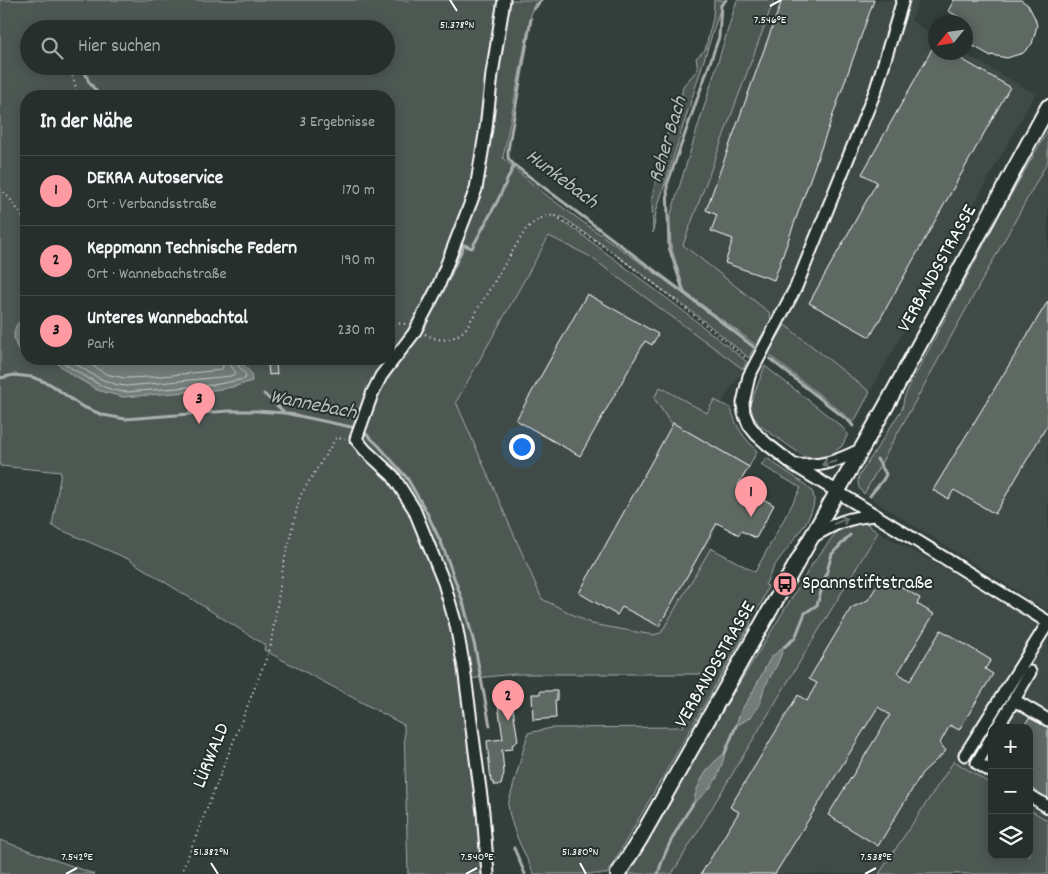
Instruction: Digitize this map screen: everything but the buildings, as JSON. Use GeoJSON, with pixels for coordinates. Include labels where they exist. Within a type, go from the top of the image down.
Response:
{"type":"FeatureCollection","features":[{"type":"Feature","properties":{"kind":"main road","name":"VERBANDSSTRASSE"},"geometry":{"type":"LineString","coordinates":[[618,874],[640,839],[838,492],[1048,107]]}},
{"type":"Feature","properties":{"kind":"street"},"geometry":{"type":"LineString","coordinates":[[395,357],[418,327],[438,287],[476,188],[504,0]]}},
{"type":"Feature","properties":{"kind":"street"},"geometry":{"type":"LineString","coordinates":[[904,0],[876,89],[796,287],[749,376],[743,401],[744,413],[757,435],[794,465],[1048,622],[1043,640],[989,724]]}},
{"type":"Feature","properties":{"kind":"street"},"geometry":{"type":"LineString","coordinates":[[389,365],[381,376],[356,439],[393,476],[414,509],[444,583],[456,625],[464,668],[483,812],[488,874]]}},
{"type":"Feature","properties":{"kind":"street"},"geometry":{"type":"LineString","coordinates":[[794,465],[808,466],[835,462],[862,449]]}},
{"type":"Feature","properties":{"kind":"street"},"geometry":{"type":"LineString","coordinates":[[812,538],[829,526],[851,518],[874,515]]}},
{"type":"Feature","properties":{"kind":"street"},"geometry":{"type":"LineString","coordinates":[[999,724],[1030,672]]}},
{"type":"Feature","properties":{"kind":"street"},"geometry":{"type":"LineString","coordinates":[[1014,700],[1048,720]]}},
{"type":"Feature","properties":{"kind":"street"},"geometry":{"type":"LineString","coordinates":[[965,755],[988,726]]}},
{"type":"Feature","properties":{"kind":"street"},"geometry":{"type":"LineString","coordinates":[[988,744],[977,763],[988,770]]}},
{"type":"Feature","properties":{"kind":"street"},"geometry":{"type":"LineString","coordinates":[[1033,798],[1048,807]]}},
{"type":"Feature","properties":{"kind":"path"},"geometry":{"type":"LineString","coordinates":[[72,75],[76,90]]}},
{"type":"Feature","properties":{"kind":"path"},"geometry":{"type":"LineString","coordinates":[[0,189],[20,213]]}},
{"type":"Feature","properties":{"kind":"path"},"geometry":{"type":"LineString","coordinates":[[395,324],[418,327],[432,338],[444,340],[454,338],[465,330],[526,229],[533,222],[544,216],[556,216],[579,229],[662,290],[755,364]]}},
{"type":"Feature","properties":{"kind":"path","name":"LÜRWALD"},"geometry":{"type":"LineString","coordinates":[[181,874],[270,649],[284,562],[300,496],[336,438],[356,439]]}},
{"type":"Feature","properties":{"kind":"shaded area"},"geometry":{"type":"Polygon","coordinates":[[[0,0],[537,0],[532,9],[503,158],[550,198],[754,348],[749,358],[704,321],[561,216],[559,220],[577,231],[677,306],[747,362],[743,369],[589,256],[549,236],[456,402],[542,599],[592,624],[653,635],[661,633],[711,548],[755,572],[801,488],[761,465],[767,458],[807,486],[814,498],[813,507],[808,518],[774,567],[765,585],[768,586],[761,604],[752,614],[750,625],[607,874],[534,874],[515,832],[508,805],[528,733],[551,728],[682,727],[704,674],[514,674],[468,679],[466,661],[453,608],[442,573],[418,514],[395,475],[367,450],[359,440],[368,410],[384,376],[392,365],[395,365],[395,361],[418,330],[412,329],[395,352],[395,90],[20,90],[20,365],[385,365],[378,374],[363,406],[359,426],[353,438],[391,477],[412,510],[441,583],[454,626],[462,668],[486,874],[408,874],[404,725],[264,650],[265,645],[128,559],[52,526],[61,472],[0,466],[0,0]]]}},
{"type":"Feature","properties":{"kind":"shaded area"},"geometry":{"type":"Polygon","coordinates":[[[714,0],[723,0],[656,212],[653,233],[652,198],[665,137],[673,125],[681,120],[683,86],[698,69],[696,58],[705,50],[713,18],[714,0]]]}},
{"type":"Feature","properties":{"kind":"shaded area"},"geometry":{"type":"Polygon","coordinates":[[[737,0],[774,0],[683,245],[770,313],[771,320],[756,345],[685,292],[671,246],[670,217],[737,0]]]}},
{"type":"Feature","properties":{"kind":"shaded area"},"geometry":{"type":"Polygon","coordinates":[[[774,0],[919,0],[911,21],[928,32],[928,60],[973,60],[973,58],[1035,94],[870,392],[683,245],[774,0]]]}},
{"type":"Feature","properties":{"kind":"shaded area"},"geometry":{"type":"Polygon","coordinates":[[[1048,130],[1048,161],[864,494],[858,486],[859,476],[902,409],[904,398],[910,385],[1001,212],[1048,130]]]}},
{"type":"Feature","properties":{"kind":"shaded area"},"geometry":{"type":"Polygon","coordinates":[[[1048,161],[1048,611],[864,494],[1048,161]]]}},
{"type":"Feature","properties":{"kind":"shaded area"},"geometry":{"type":"Polygon","coordinates":[[[550,236],[589,256],[743,369],[722,402],[731,408],[741,433],[758,452],[708,545],[711,548],[662,633],[653,635],[592,624],[542,599],[456,402],[550,236]]]}},
{"type":"Feature","properties":{"kind":"shaded area"},"geometry":{"type":"Polygon","coordinates":[[[785,325],[870,392],[854,422],[768,354],[785,325]]]}},
{"type":"Feature","properties":{"kind":"shaded area"},"geometry":{"type":"Polygon","coordinates":[[[765,366],[841,426],[848,434],[842,446],[830,455],[819,459],[805,457],[759,425],[753,415],[750,404],[765,366]]]}},
{"type":"Feature","properties":{"kind":"shaded area"},"geometry":{"type":"Polygon","coordinates":[[[660,387],[707,413],[714,400],[731,408],[741,431],[757,451],[749,467],[669,421],[654,398],[660,387]]]}},
{"type":"Feature","properties":{"kind":"shaded area"},"geometry":{"type":"Polygon","coordinates":[[[864,522],[878,532],[672,874],[628,874],[720,715],[813,563],[837,531],[849,525],[864,522]]]}},
{"type":"Feature","properties":{"kind":"shaded area"},"geometry":{"type":"Polygon","coordinates":[[[878,532],[971,583],[1048,630],[1048,821],[1033,812],[1033,724],[988,724],[988,782],[954,761],[879,874],[672,874],[878,532]]]}},
{"type":"Feature","properties":{"kind":"shaded area"},"geometry":{"type":"Polygon","coordinates":[[[954,761],[988,782],[988,859],[1033,859],[1033,812],[1048,821],[1048,874],[879,874],[954,761]]]}},
{"type":"Feature","properties":{"kind":"shaded area"},"geometry":{"type":"Polygon","coordinates":[[[0,840],[94,874],[0,874],[0,840]]]}},
{"type":"Feature","properties":{"kind":"water"},"geometry":{"type":"Polygon","coordinates":[[[20,321],[20,351],[14,335],[17,324],[20,321]]]}},
{"type":"Feature","properties":{"kind":"water"},"geometry":{"type":"Polygon","coordinates":[[[59,365],[244,365],[251,373],[252,381],[214,390],[123,397],[97,390],[59,365]]]}},
{"type":"Feature","properties":{"kind":"water"},"geometry":{"type":"Polygon","coordinates":[[[784,647],[777,665],[764,688],[760,703],[751,717],[736,726],[740,712],[771,657],[784,647]]]}},
{"type":"Feature","properties":{"kind":"water"},"geometry":{"type":"Polygon","coordinates":[[[725,753],[714,782],[693,804],[697,789],[704,775],[725,753]]]}},
{"type":"Feature","properties":{"kind":"waterway","name":"Hunkebach"},"geometry":{"type":"LineString","coordinates":[[534,9],[541,0]]}},
{"type":"Feature","properties":{"kind":"waterway","name":"Reher Bach"},"geometry":{"type":"LineString","coordinates":[[726,0],[721,5],[719,37],[667,185],[669,247],[684,293],[754,347]]}},
{"type":"Feature","properties":{"kind":"waterway","name":"Hunkebach"},"geometry":{"type":"LineString","coordinates":[[531,19],[508,158],[514,165],[683,292]]}},
{"type":"Feature","properties":{"kind":"waterway"},"geometry":{"type":"LineString","coordinates":[[86,75],[95,90]]}},
{"type":"Feature","properties":{"kind":"waterway"},"geometry":{"type":"LineString","coordinates":[[448,280],[464,245],[472,248],[498,200],[514,165]]}},
{"type":"Feature","properties":{"kind":"waterway","name":"Reher Bach"},"geometry":{"type":"LineString","coordinates":[[770,359],[853,426]]}},
{"type":"Feature","properties":{"kind":"waterway","name":"Wannebach"},"geometry":{"type":"LineString","coordinates":[[0,378],[14,375],[32,377],[50,384],[81,406],[103,415],[125,419],[228,411],[256,411],[285,413],[356,428]]}},
{"type":"Feature","properties":{"kind":"waterway"},"geometry":{"type":"LineString","coordinates":[[264,394],[284,412]]}},
{"type":"Feature","properties":{"kind":"waterway","name":"Wannebach"},"geometry":{"type":"LineString","coordinates":[[362,430],[407,478],[426,511],[443,547],[463,602],[475,647],[490,726]]}},
{"type":"Feature","properties":{"kind":"waterway","name":"Reher Bach"},"geometry":{"type":"LineString","coordinates":[[870,496],[886,474],[877,459]]}},
{"type":"Feature","properties":{"kind":"waterway","name":"Reher Bach"},"geometry":{"type":"LineString","coordinates":[[784,647],[795,638],[805,613],[817,605],[832,554],[850,535]]}},
{"type":"Feature","properties":{"kind":"waterway","name":"Reher Bach"},"geometry":{"type":"LineString","coordinates":[[725,753],[736,726]]}},
{"type":"Feature","properties":{"kind":"waterway","name":"Reher Bach"},"geometry":{"type":"LineString","coordinates":[[658,874],[672,837],[693,804]]}},
{"type":"Feature","properties":{"kind":"waterway","name":"Wannebach"},"geometry":{"type":"LineString","coordinates":[[514,848],[525,874]]}},
{"type":"Feature","properties":{"kind":"place","name":"Unteres Wannebachtal"},"geometry":{"type":"Point","coordinates":[199,424]}},
{"type":"Feature","properties":{"kind":"place","name":"DEKRA Autoservice"},"geometry":{"type":"Point","coordinates":[751,517]}},
{"type":"Feature","properties":{"kind":"place","name":"Spannstiftstraße"},"geometry":{"type":"Point","coordinates":[785,584]}},
{"type":"Feature","properties":{"kind":"place","name":"Keppmann Technische Federn"},"geometry":{"type":"Point","coordinates":[508,721]}}]}
